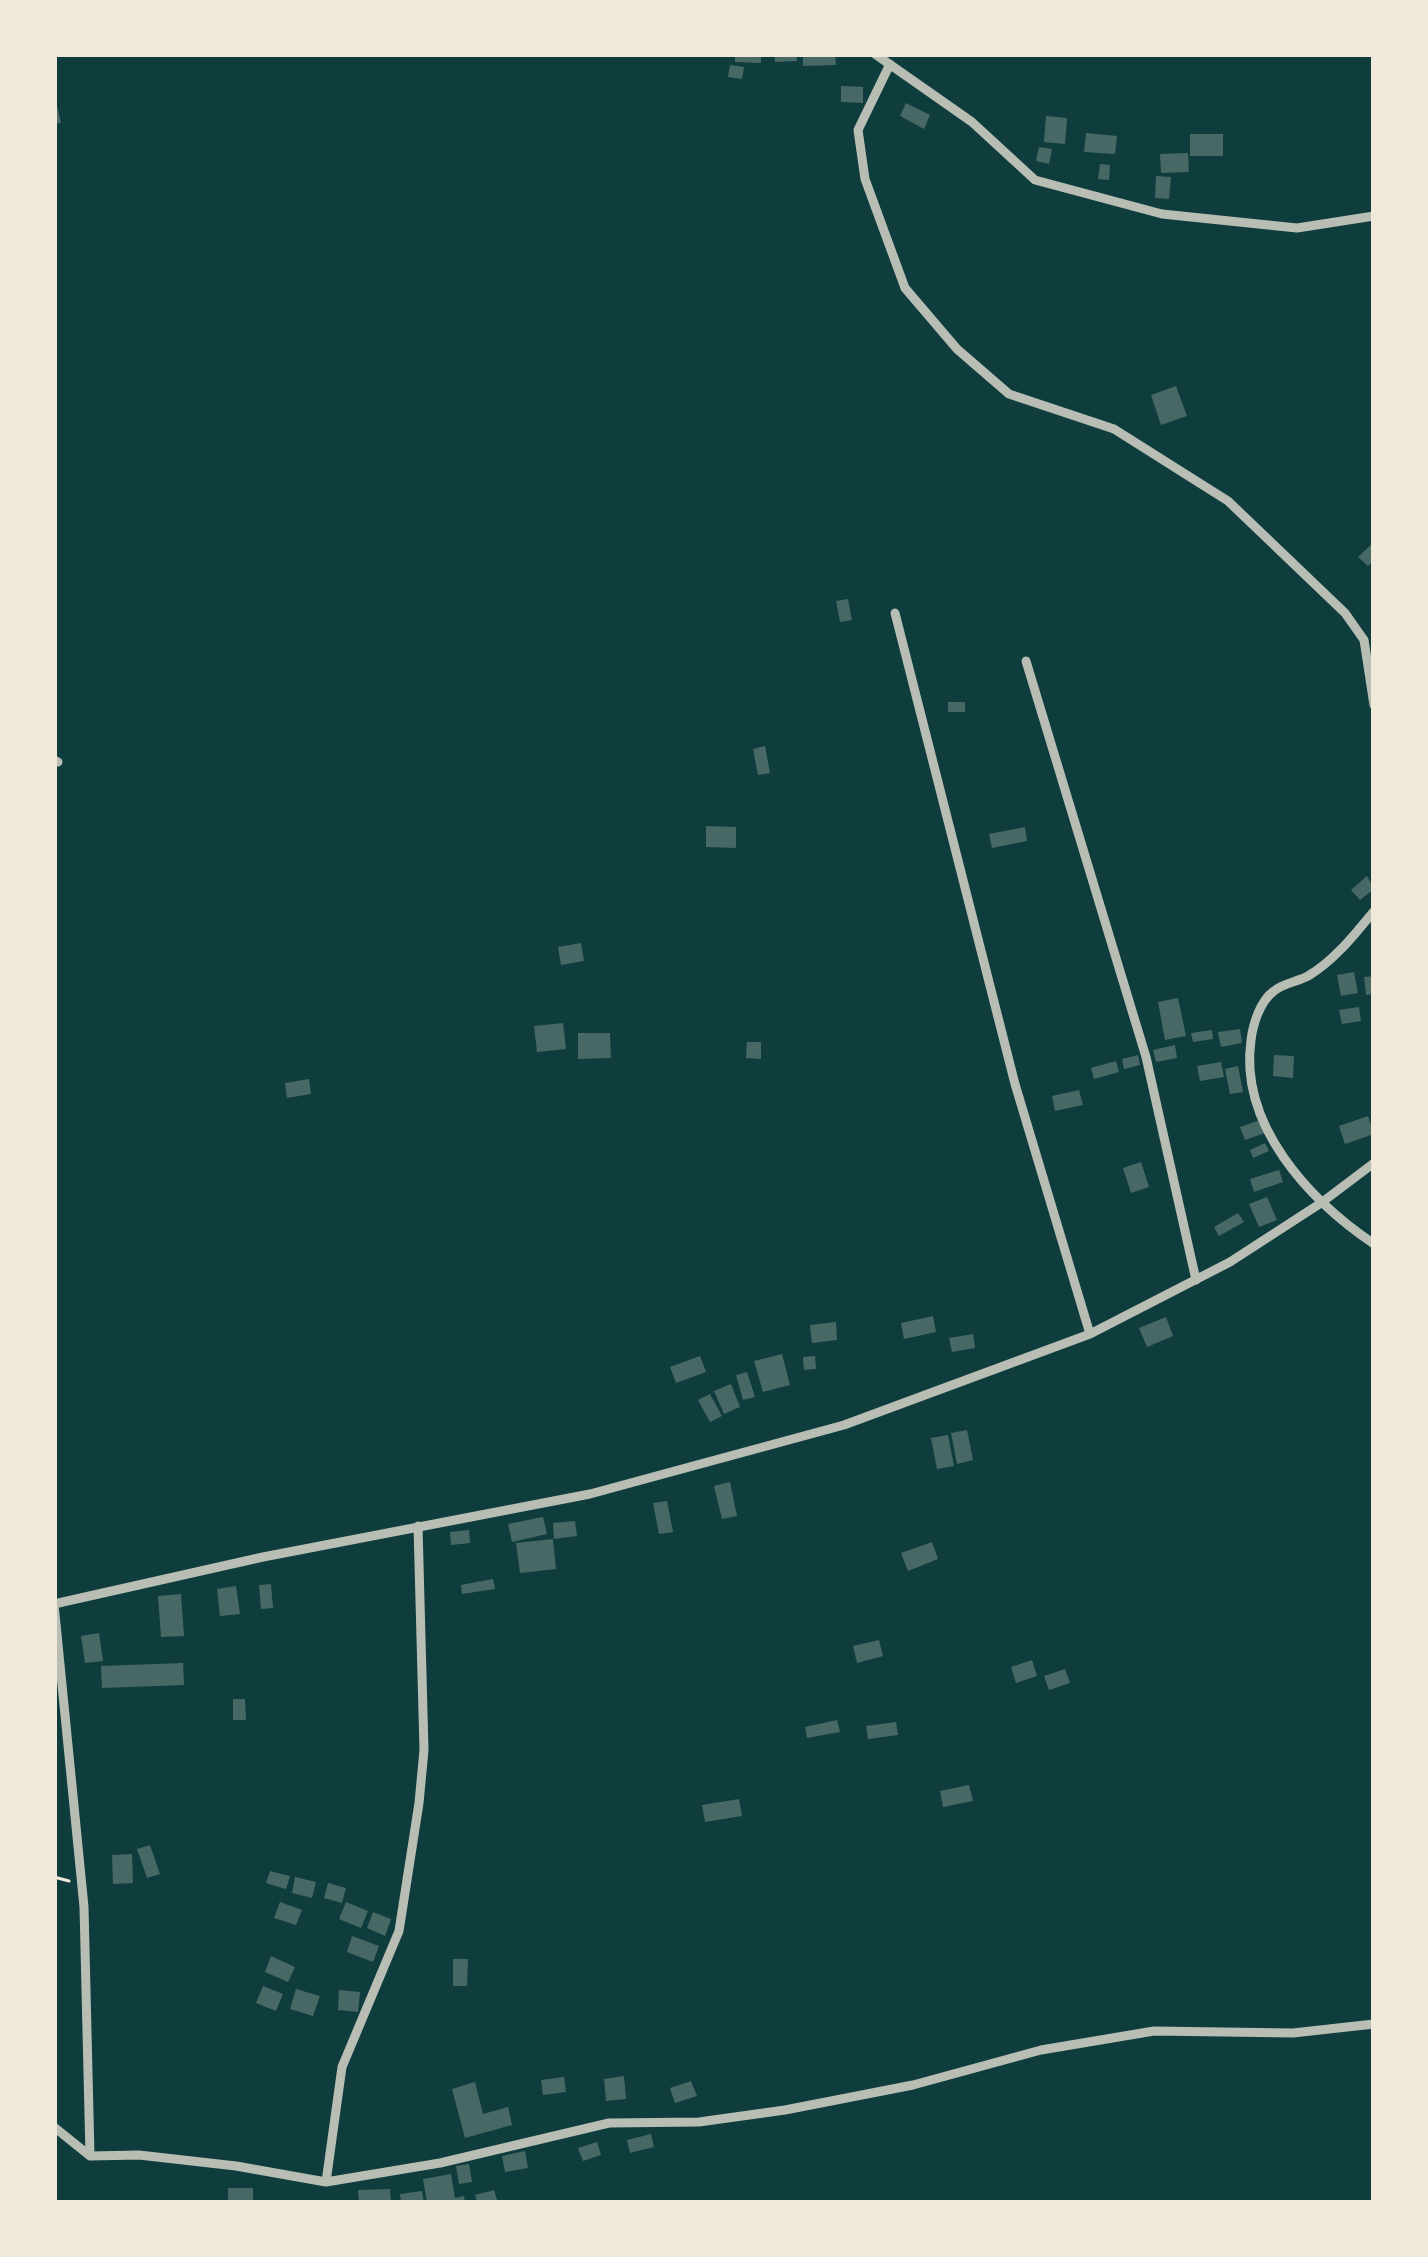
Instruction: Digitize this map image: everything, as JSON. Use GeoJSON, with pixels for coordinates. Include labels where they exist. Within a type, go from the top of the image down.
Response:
{"type":"FeatureCollection","features":[{"type":"Feature","properties":{"kind":"street"},"geometry":{"type":"LineString","coordinates":[[875,54],[972,122],[1035,180],[1184,217],[1298,227],[1374,216]]}},
{"type":"Feature","properties":{"kind":"street"},"geometry":{"type":"LineString","coordinates":[[890,64],[858,130],[865,179],[905,288],[957,349],[1009,394],[1114,429],[1228,501],[1346,613],[1364,640],[1374,705]]}},
{"type":"Feature","properties":{"kind":"street"},"geometry":{"type":"LineString","coordinates":[[895,613],[1015,1084],[1090,1334]]}},
{"type":"Feature","properties":{"kind":"street"},"geometry":{"type":"LineString","coordinates":[[1026,661],[1146,1057],[1196,1280]]}},
{"type":"Feature","properties":{"kind":"street"},"geometry":{"type":"LineString","coordinates":[[1374,911],[1352,938],[1310,974],[1271,992],[1253,1023],[1248,1060],[1257,1109],[1294,1173],[1335,1218],[1374,1244]]}},
{"type":"Feature","properties":{"kind":"street"},"geometry":{"type":"LineString","coordinates":[[90,2156],[84,1907],[54,1604],[590,1493],[844,1425],[1090,1334],[1196,1280],[1322,1204],[1374,1163]]}},
{"type":"Feature","properties":{"kind":"street"},"geometry":{"type":"LineString","coordinates":[[326,2182],[341,2068],[399,1930],[419,1803],[424,1750],[418,1526]]}},
{"type":"Feature","properties":{"kind":"street"},"geometry":{"type":"LineString","coordinates":[[54,2126],[90,2156],[139,2155],[326,2182],[440,2163],[609,2123],[699,2122],[785,2110],[913,2085],[1041,2050],[1154,2031],[1293,2032],[1374,2024]]}},
{"type":"Feature","properties":{"kind":"building"},"geometry":{"type":"Polygon","coordinates":[[[735,54],[761,54],[761,63],[735,62],[735,54]]]}},
{"type":"Feature","properties":{"kind":"building"},"geometry":{"type":"Polygon","coordinates":[[[774,54],[796,54],[797,61],[775,62],[774,54]]]}},
{"type":"Feature","properties":{"kind":"building"},"geometry":{"type":"Polygon","coordinates":[[[803,54],[835,54],[836,65],[803,66],[803,54]]]}},
{"type":"Feature","properties":{"kind":"building"},"geometry":{"type":"Polygon","coordinates":[[[730,65],[744,67],[742,79],[728,77],[730,65]]]}},
{"type":"Feature","properties":{"kind":"building"},"geometry":{"type":"Polygon","coordinates":[[[841,86],[863,87],[863,103],[841,102],[841,86]]]}},
{"type":"Feature","properties":{"kind":"building"},"geometry":{"type":"Polygon","coordinates":[[[54,92],[61,123],[54,124],[54,92]]]}},
{"type":"Feature","properties":{"kind":"building"},"geometry":{"type":"Polygon","coordinates":[[[906,103],[930,115],[924,129],[900,116],[906,103]]]}},
{"type":"Feature","properties":{"kind":"building"},"geometry":{"type":"Polygon","coordinates":[[[1046,116],[1067,118],[1065,144],[1044,142],[1046,116]]]}},
{"type":"Feature","properties":{"kind":"building"},"geometry":{"type":"Polygon","coordinates":[[[1086,133],[1117,136],[1115,154],[1084,152],[1086,133]]]}},
{"type":"Feature","properties":{"kind":"building"},"geometry":{"type":"Polygon","coordinates":[[[1190,134],[1223,134],[1223,156],[1190,156],[1190,134]]]}},
{"type":"Feature","properties":{"kind":"building"},"geometry":{"type":"Polygon","coordinates":[[[1039,147],[1052,149],[1049,164],[1036,161],[1039,147]]]}},
{"type":"Feature","properties":{"kind":"building"},"geometry":{"type":"Polygon","coordinates":[[[1188,153],[1189,172],[1161,173],[1160,154],[1188,153]]]}},
{"type":"Feature","properties":{"kind":"building"},"geometry":{"type":"Polygon","coordinates":[[[1100,164],[1110,165],[1109,180],[1098,179],[1100,164]]]}},
{"type":"Feature","properties":{"kind":"building"},"geometry":{"type":"Polygon","coordinates":[[[1156,176],[1171,177],[1169,199],[1155,198],[1156,176]]]}},
{"type":"Feature","properties":{"kind":"building"},"geometry":{"type":"Polygon","coordinates":[[[1176,386],[1187,416],[1161,425],[1151,395],[1176,386]]]}},
{"type":"Feature","properties":{"kind":"building"},"geometry":{"type":"Polygon","coordinates":[[[1374,542],[1374,560],[1368,566],[1358,557],[1374,542]]]}},
{"type":"Feature","properties":{"kind":"building"},"geometry":{"type":"Polygon","coordinates":[[[848,599],[852,620],[840,622],[836,601],[848,599]]]}},
{"type":"Feature","properties":{"kind":"building"},"geometry":{"type":"Polygon","coordinates":[[[948,702],[965,702],[965,712],[948,712],[948,702]]]}},
{"type":"Feature","properties":{"kind":"building"},"geometry":{"type":"Polygon","coordinates":[[[765,746],[770,773],[758,775],[753,749],[765,746]]]}},
{"type":"Feature","properties":{"kind":"building"},"geometry":{"type":"Polygon","coordinates":[[[706,826],[736,827],[736,848],[706,847],[706,826]]]}},
{"type":"Feature","properties":{"kind":"building"},"geometry":{"type":"Polygon","coordinates":[[[1025,827],[1027,841],[992,848],[989,834],[1025,827]]]}},
{"type":"Feature","properties":{"kind":"building"},"geometry":{"type":"Polygon","coordinates":[[[1367,876],[1374,889],[1360,900],[1351,890],[1367,876]]]}},
{"type":"Feature","properties":{"kind":"building"},"geometry":{"type":"Polygon","coordinates":[[[581,943],[584,961],[561,965],[558,947],[581,943]]]}},
{"type":"Feature","properties":{"kind":"building"},"geometry":{"type":"Polygon","coordinates":[[[1354,972],[1358,993],[1341,996],[1337,975],[1354,972]]]}},
{"type":"Feature","properties":{"kind":"building"},"geometry":{"type":"Polygon","coordinates":[[[1374,976],[1374,994],[1366,995],[1364,977],[1374,976]]]}},
{"type":"Feature","properties":{"kind":"building"},"geometry":{"type":"Polygon","coordinates":[[[1178,998],[1186,1036],[1165,1040],[1158,1002],[1178,998]]]}},
{"type":"Feature","properties":{"kind":"building"},"geometry":{"type":"Polygon","coordinates":[[[1359,1007],[1361,1021],[1342,1024],[1339,1010],[1359,1007]]]}},
{"type":"Feature","properties":{"kind":"building"},"geometry":{"type":"Polygon","coordinates":[[[563,1023],[566,1049],[537,1052],[534,1026],[563,1023]]]}},
{"type":"Feature","properties":{"kind":"building"},"geometry":{"type":"Polygon","coordinates":[[[1240,1029],[1242,1043],[1221,1047],[1218,1032],[1240,1029]]]}},
{"type":"Feature","properties":{"kind":"building"},"geometry":{"type":"Polygon","coordinates":[[[1212,1030],[1213,1039],[1193,1042],[1191,1033],[1212,1030]]]}},
{"type":"Feature","properties":{"kind":"building"},"geometry":{"type":"Polygon","coordinates":[[[578,1033],[610,1033],[611,1058],[578,1059],[578,1033]]]}},
{"type":"Feature","properties":{"kind":"building"},"geometry":{"type":"Polygon","coordinates":[[[747,1042],[761,1042],[761,1059],[746,1058],[747,1042]]]}},
{"type":"Feature","properties":{"kind":"building"},"geometry":{"type":"Polygon","coordinates":[[[1175,1045],[1177,1058],[1156,1062],[1153,1050],[1175,1045]]]}},
{"type":"Feature","properties":{"kind":"building"},"geometry":{"type":"Polygon","coordinates":[[[1138,1055],[1140,1065],[1124,1069],[1122,1059],[1138,1055]]]}},
{"type":"Feature","properties":{"kind":"building"},"geometry":{"type":"Polygon","coordinates":[[[1274,1055],[1294,1056],[1293,1078],[1273,1076],[1274,1055]]]}},
{"type":"Feature","properties":{"kind":"building"},"geometry":{"type":"Polygon","coordinates":[[[1116,1061],[1119,1072],[1094,1079],[1091,1068],[1116,1061]]]}},
{"type":"Feature","properties":{"kind":"building"},"geometry":{"type":"Polygon","coordinates":[[[1221,1062],[1224,1077],[1200,1081],[1197,1066],[1221,1062]]]}},
{"type":"Feature","properties":{"kind":"building"},"geometry":{"type":"Polygon","coordinates":[[[1238,1066],[1243,1092],[1230,1094],[1225,1069],[1238,1066]]]}},
{"type":"Feature","properties":{"kind":"building"},"geometry":{"type":"Polygon","coordinates":[[[309,1079],[311,1094],[287,1098],[285,1083],[309,1079]]]}},
{"type":"Feature","properties":{"kind":"building"},"geometry":{"type":"Polygon","coordinates":[[[1079,1090],[1083,1105],[1055,1111],[1052,1096],[1079,1090]]]}},
{"type":"Feature","properties":{"kind":"building"},"geometry":{"type":"Polygon","coordinates":[[[1368,1116],[1374,1134],[1345,1144],[1339,1126],[1368,1116]]]}},
{"type":"Feature","properties":{"kind":"building"},"geometry":{"type":"Polygon","coordinates":[[[1260,1120],[1265,1133],[1245,1140],[1240,1127],[1260,1120]]]}},
{"type":"Feature","properties":{"kind":"building"},"geometry":{"type":"Polygon","coordinates":[[[1265,1143],[1269,1151],[1253,1158],[1250,1150],[1265,1143]]]}},
{"type":"Feature","properties":{"kind":"building"},"geometry":{"type":"Polygon","coordinates":[[[1141,1162],[1149,1187],[1131,1193],[1123,1168],[1141,1162]]]}},
{"type":"Feature","properties":{"kind":"building"},"geometry":{"type":"Polygon","coordinates":[[[1279,1170],[1283,1182],[1254,1192],[1250,1179],[1279,1170]]]}},
{"type":"Feature","properties":{"kind":"building"},"geometry":{"type":"Polygon","coordinates":[[[1267,1197],[1277,1220],[1259,1227],[1249,1204],[1267,1197]]]}},
{"type":"Feature","properties":{"kind":"building"},"geometry":{"type":"Polygon","coordinates":[[[1238,1213],[1244,1222],[1219,1236],[1214,1227],[1238,1213]]]}},
{"type":"Feature","properties":{"kind":"building"},"geometry":{"type":"Polygon","coordinates":[[[933,1316],[936,1332],[904,1339],[901,1323],[933,1316]]]}},
{"type":"Feature","properties":{"kind":"building"},"geometry":{"type":"Polygon","coordinates":[[[1166,1317],[1173,1336],[1147,1347],[1139,1328],[1166,1317]]]}},
{"type":"Feature","properties":{"kind":"building"},"geometry":{"type":"Polygon","coordinates":[[[836,1322],[837,1340],[812,1343],[810,1325],[836,1322]]]}},
{"type":"Feature","properties":{"kind":"building"},"geometry":{"type":"Polygon","coordinates":[[[973,1334],[975,1348],[952,1352],[949,1338],[973,1334]]]}},
{"type":"Feature","properties":{"kind":"building"},"geometry":{"type":"Polygon","coordinates":[[[782,1354],[790,1385],[763,1392],[754,1361],[782,1354]]]}},
{"type":"Feature","properties":{"kind":"building"},"geometry":{"type":"Polygon","coordinates":[[[700,1356],[706,1372],[676,1383],[670,1367],[700,1356]]]}},
{"type":"Feature","properties":{"kind":"building"},"geometry":{"type":"Polygon","coordinates":[[[815,1356],[816,1369],[804,1370],[803,1357],[815,1356]]]}},
{"type":"Feature","properties":{"kind":"building"},"geometry":{"type":"Polygon","coordinates":[[[747,1372],[755,1397],[743,1400],[736,1375],[747,1372]]]}},
{"type":"Feature","properties":{"kind":"building"},"geometry":{"type":"Polygon","coordinates":[[[731,1384],[740,1407],[724,1414],[714,1391],[731,1384]]]}},
{"type":"Feature","properties":{"kind":"building"},"geometry":{"type":"Polygon","coordinates":[[[710,1394],[722,1416],[710,1422],[698,1400],[710,1394]]]}},
{"type":"Feature","properties":{"kind":"building"},"geometry":{"type":"Polygon","coordinates":[[[967,1430],[973,1460],[957,1464],[951,1433],[967,1430]]]}},
{"type":"Feature","properties":{"kind":"building"},"geometry":{"type":"Polygon","coordinates":[[[948,1435],[954,1466],[937,1469],[931,1438],[948,1435]]]}},
{"type":"Feature","properties":{"kind":"building"},"geometry":{"type":"Polygon","coordinates":[[[730,1482],[737,1516],[722,1519],[714,1486],[730,1482]]]}},
{"type":"Feature","properties":{"kind":"building"},"geometry":{"type":"Polygon","coordinates":[[[667,1501],[673,1532],[659,1534],[653,1503],[667,1501]]]}},
{"type":"Feature","properties":{"kind":"building"},"geometry":{"type":"Polygon","coordinates":[[[543,1517],[547,1534],[512,1542],[508,1524],[543,1517]]]}},
{"type":"Feature","properties":{"kind":"building"},"geometry":{"type":"Polygon","coordinates":[[[575,1521],[577,1536],[554,1539],[553,1523],[575,1521]]]}},
{"type":"Feature","properties":{"kind":"building"},"geometry":{"type":"Polygon","coordinates":[[[469,1530],[470,1543],[451,1545],[450,1532],[469,1530]]]}},
{"type":"Feature","properties":{"kind":"building"},"geometry":{"type":"Polygon","coordinates":[[[553,1539],[556,1569],[520,1573],[516,1543],[553,1539]]]}},
{"type":"Feature","properties":{"kind":"building"},"geometry":{"type":"Polygon","coordinates":[[[932,1542],[938,1559],[908,1571],[901,1553],[932,1542]]]}},
{"type":"Feature","properties":{"kind":"building"},"geometry":{"type":"Polygon","coordinates":[[[493,1579],[495,1589],[462,1594],[461,1585],[493,1579]]]}},
{"type":"Feature","properties":{"kind":"building"},"geometry":{"type":"Polygon","coordinates":[[[271,1584],[273,1608],[261,1609],[259,1585],[271,1584]]]}},
{"type":"Feature","properties":{"kind":"building"},"geometry":{"type":"Polygon","coordinates":[[[236,1586],[240,1614],[220,1616],[217,1589],[236,1586]]]}},
{"type":"Feature","properties":{"kind":"building"},"geometry":{"type":"Polygon","coordinates":[[[181,1594],[184,1636],[161,1637],[158,1596],[181,1594]]]}},
{"type":"Feature","properties":{"kind":"building"},"geometry":{"type":"Polygon","coordinates":[[[99,1633],[103,1661],[85,1663],[81,1636],[99,1633]]]}},
{"type":"Feature","properties":{"kind":"building"},"geometry":{"type":"Polygon","coordinates":[[[879,1640],[883,1656],[857,1663],[853,1646],[879,1640]]]}},
{"type":"Feature","properties":{"kind":"building"},"geometry":{"type":"Polygon","coordinates":[[[1032,1660],[1037,1676],[1016,1683],[1011,1667],[1032,1660]]]}},
{"type":"Feature","properties":{"kind":"building"},"geometry":{"type":"Polygon","coordinates":[[[183,1663],[184,1685],[102,1688],[101,1666],[183,1663]]]}},
{"type":"Feature","properties":{"kind":"building"},"geometry":{"type":"Polygon","coordinates":[[[1065,1669],[1070,1683],[1049,1690],[1044,1676],[1065,1669]]]}},
{"type":"Feature","properties":{"kind":"building"},"geometry":{"type":"Polygon","coordinates":[[[233,1699],[245,1699],[246,1720],[233,1720],[233,1699]]]}},
{"type":"Feature","properties":{"kind":"building"},"geometry":{"type":"Polygon","coordinates":[[[837,1720],[840,1732],[807,1738],[805,1727],[837,1720]]]}},
{"type":"Feature","properties":{"kind":"building"},"geometry":{"type":"Polygon","coordinates":[[[896,1722],[898,1735],[868,1739],[866,1726],[896,1722]]]}},
{"type":"Feature","properties":{"kind":"building"},"geometry":{"type":"Polygon","coordinates":[[[969,1785],[973,1801],[943,1807],[940,1791],[969,1785]]]}},
{"type":"Feature","properties":{"kind":"building"},"geometry":{"type":"Polygon","coordinates":[[[739,1799],[742,1816],[705,1822],[702,1805],[739,1799]]]}},
{"type":"Feature","properties":{"kind":"building"},"geometry":{"type":"Polygon","coordinates":[[[150,1845],[160,1874],[147,1878],[137,1849],[150,1845]]]}},
{"type":"Feature","properties":{"kind":"building"},"geometry":{"type":"Polygon","coordinates":[[[132,1854],[133,1883],[113,1884],[112,1855],[132,1854]]]}},
{"type":"Feature","properties":{"kind":"building"},"geometry":{"type":"Polygon","coordinates":[[[270,1871],[290,1876],[286,1889],[266,1883],[270,1871]]]}},
{"type":"Feature","properties":{"kind":"building"},"geometry":{"type":"Polygon","coordinates":[[[295,1877],[316,1882],[312,1898],[292,1893],[295,1877]]]}},
{"type":"Feature","properties":{"kind":"building"},"geometry":{"type":"Polygon","coordinates":[[[328,1883],[346,1888],[342,1903],[324,1898],[328,1883]]]}},
{"type":"Feature","properties":{"kind":"building"},"geometry":{"type":"Polygon","coordinates":[[[280,1902],[302,1910],[296,1925],[274,1918],[280,1902]]]}},
{"type":"Feature","properties":{"kind":"building"},"geometry":{"type":"Polygon","coordinates":[[[346,1902],[368,1911],[361,1928],[339,1919],[346,1902]]]}},
{"type":"Feature","properties":{"kind":"building"},"geometry":{"type":"Polygon","coordinates":[[[373,1912],[391,1919],[385,1936],[367,1928],[373,1912]]]}},
{"type":"Feature","properties":{"kind":"building"},"geometry":{"type":"Polygon","coordinates":[[[352,1936],[379,1946],[373,1962],[347,1952],[352,1936]]]}},
{"type":"Feature","properties":{"kind":"building"},"geometry":{"type":"Polygon","coordinates":[[[271,1956],[295,1967],[288,1982],[265,1972],[271,1956]]]}},
{"type":"Feature","properties":{"kind":"building"},"geometry":{"type":"Polygon","coordinates":[[[453,1959],[468,1959],[467,1986],[453,1986],[453,1959]]]}},
{"type":"Feature","properties":{"kind":"building"},"geometry":{"type":"Polygon","coordinates":[[[263,1986],[283,1994],[276,2011],[256,2003],[263,1986]]]}},
{"type":"Feature","properties":{"kind":"building"},"geometry":{"type":"Polygon","coordinates":[[[296,1989],[320,1996],[313,2016],[290,2009],[296,1989]]]}},
{"type":"Feature","properties":{"kind":"building"},"geometry":{"type":"Polygon","coordinates":[[[339,1990],[360,1992],[358,2012],[338,2010],[339,1990]]]}},
{"type":"Feature","properties":{"kind":"building"},"geometry":{"type":"Polygon","coordinates":[[[624,2076],[626,2099],[606,2101],[604,2079],[624,2076]]]}},
{"type":"Feature","properties":{"kind":"building"},"geometry":{"type":"Polygon","coordinates":[[[564,2077],[566,2092],[543,2095],[541,2080],[564,2077]]]}},
{"type":"Feature","properties":{"kind":"building"},"geometry":{"type":"Polygon","coordinates":[[[691,2081],[697,2096],[675,2103],[670,2088],[691,2081]]]}},
{"type":"Feature","properties":{"kind":"building"},"geometry":{"type":"Polygon","coordinates":[[[475,2082],[483,2114],[508,2107],[512,2125],[465,2138],[452,2089],[475,2082]]]}},
{"type":"Feature","properties":{"kind":"building"},"geometry":{"type":"Polygon","coordinates":[[[651,2134],[654,2147],[630,2153],[627,2140],[651,2134]]]}},
{"type":"Feature","properties":{"kind":"building"},"geometry":{"type":"Polygon","coordinates":[[[597,2142],[601,2155],[583,2161],[578,2148],[597,2142]]]}},
{"type":"Feature","properties":{"kind":"building"},"geometry":{"type":"Polygon","coordinates":[[[525,2151],[528,2168],[505,2172],[502,2156],[525,2151]]]}},
{"type":"Feature","properties":{"kind":"building"},"geometry":{"type":"Polygon","coordinates":[[[469,2164],[472,2182],[459,2184],[456,2166],[469,2164]]]}},
{"type":"Feature","properties":{"kind":"building"},"geometry":{"type":"Polygon","coordinates":[[[451,2174],[455,2198],[464,2196],[465,2203],[427,2203],[423,2179],[451,2174]]]}},
{"type":"Feature","properties":{"kind":"building"},"geometry":{"type":"Polygon","coordinates":[[[228,2188],[253,2188],[253,2203],[228,2203],[228,2188]]]}},
{"type":"Feature","properties":{"kind":"building"},"geometry":{"type":"Polygon","coordinates":[[[390,2189],[391,2203],[359,2203],[358,2190],[390,2189]]]}},
{"type":"Feature","properties":{"kind":"building"},"geometry":{"type":"Polygon","coordinates":[[[494,2190],[498,2203],[478,2203],[475,2195],[494,2190]]]}},
{"type":"Feature","properties":{"kind":"building"},"geometry":{"type":"Polygon","coordinates":[[[422,2191],[424,2203],[401,2203],[400,2194],[422,2191]]]}}]}
